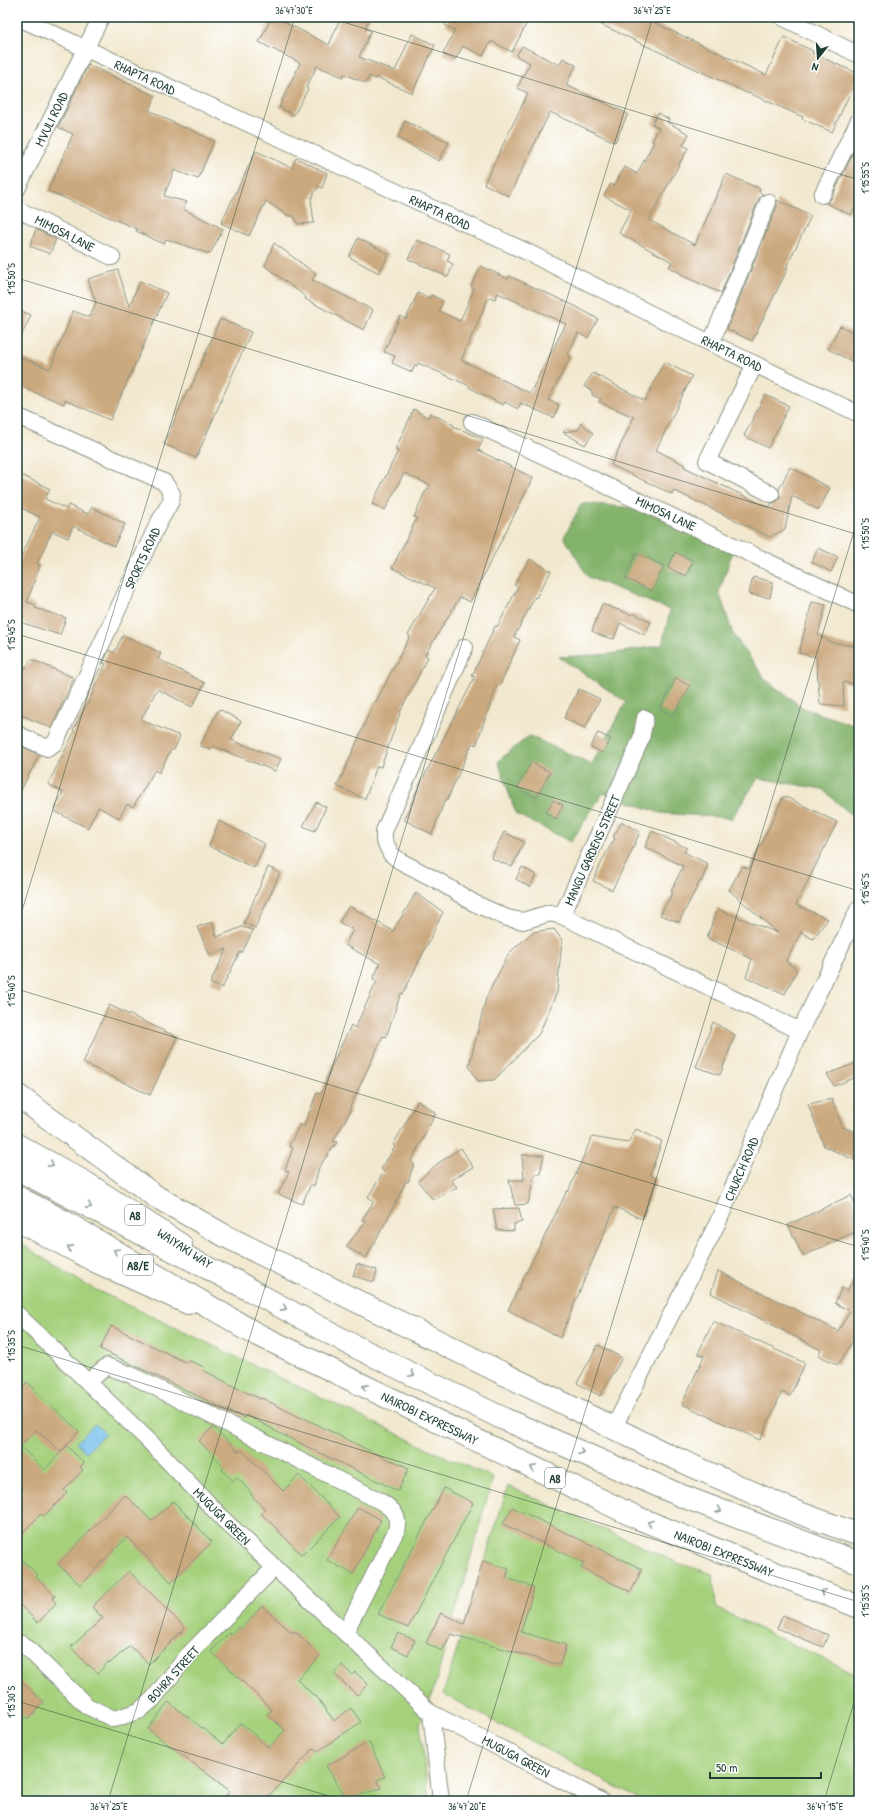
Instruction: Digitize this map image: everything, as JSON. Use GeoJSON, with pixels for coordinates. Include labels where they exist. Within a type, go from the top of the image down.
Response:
{"type":"FeatureCollection","features":[{"type":"Feature","properties":{"kind":"highway"},"geometry":{"type":"LineString","coordinates":[[17,1095],[155,1196],[227,1236],[668,1455],[787,1508],[859,1535]]}},
{"type":"Feature","properties":{"kind":"highway","name":"WAIYAKI WAY"},"geometry":{"type":"LineString","coordinates":[[17,1145],[86,1183],[250,1290]]}},
{"type":"Feature","properties":{"kind":"highway","name":"A8/E"},"geometry":{"type":"LineString","coordinates":[[17,1169],[250,1290]]}},
{"type":"Feature","properties":{"kind":"highway","name":"NAIROBI EXPRESSWAY"},"geometry":{"type":"LineString","coordinates":[[17,1197],[65,1222],[258,1335],[638,1518],[859,1607]]}},
{"type":"Feature","properties":{"kind":"highway","name":"A8"},"geometry":{"type":"LineString","coordinates":[[17,1220],[95,1261],[258,1335]]}},
{"type":"Feature","properties":{"kind":"highway","name":"A8"},"geometry":{"type":"LineString","coordinates":[[250,1290],[356,1347],[504,1419],[682,1496],[859,1563]]}},
{"type":"Feature","properties":{"kind":"street","name":"RHAPTA ROAD"},"geometry":{"type":"LineString","coordinates":[[17,17],[525,251],[859,414]]}},
{"type":"Feature","properties":{"kind":"street","name":"MVULI ROAD"},"geometry":{"type":"LineString","coordinates":[[17,189],[101,17]]}},
{"type":"Feature","properties":{"kind":"street"},"geometry":{"type":"LineString","coordinates":[[782,17],[859,55]]}},
{"type":"Feature","properties":{"kind":"street"},"geometry":{"type":"LineString","coordinates":[[822,195],[859,120]]}},
{"type":"Feature","properties":{"kind":"street"},"geometry":{"type":"LineString","coordinates":[[711,343],[768,202]]}},
{"type":"Feature","properties":{"kind":"street","name":"MIMOSA LANE"},"geometry":{"type":"LineString","coordinates":[[17,209],[112,257]]}},
{"type":"Feature","properties":{"kind":"street"},"geometry":{"type":"LineString","coordinates":[[756,364],[707,461],[771,494]]}},
{"type":"Feature","properties":{"kind":"street","name":"SPORTS ROAD"},"geometry":{"type":"LineString","coordinates":[[17,416],[75,444],[164,482],[172,494],[171,501],[158,524],[55,743],[47,748],[17,734]]}},
{"type":"Feature","properties":{"kind":"street","name":"MIMOSA LANE"},"geometry":{"type":"LineString","coordinates":[[472,422],[859,605]]}},
{"type":"Feature","properties":{"kind":"street","name":"MANGU GARDENS STREET"},"geometry":{"type":"LineString","coordinates":[[464,647],[384,831],[384,840],[391,854],[400,861],[440,882],[474,903],[507,918],[524,921],[550,913],[562,916],[641,739],[645,718]]}},
{"type":"Feature","properties":{"kind":"street","name":"CHURCH ROAD"},"geometry":{"type":"LineString","coordinates":[[614,1427],[718,1222],[800,1031],[858,911]]}},
{"type":"Feature","properties":{"kind":"street"},"geometry":{"type":"LineString","coordinates":[[562,916],[800,1031]]}},
{"type":"Feature","properties":{"kind":"street","name":"MUGUGA GREEN"},"geometry":{"type":"LineString","coordinates":[[17,1314],[150,1441],[225,1521],[431,1713],[600,1801]]}},
{"type":"Feature","properties":{"kind":"street"},"geometry":{"type":"LineString","coordinates":[[88,1382],[107,1366],[131,1375],[391,1507],[398,1522],[396,1531],[345,1633]]}},
{"type":"Feature","properties":{"kind":"street","name":"BOHRA STREET"},"geometry":{"type":"LineString","coordinates":[[23,1644],[87,1706],[114,1719],[139,1711],[153,1699],[188,1656],[275,1567]]}},
{"type":"Feature","properties":{"kind":"street"},"geometry":{"type":"LineString","coordinates":[[431,1713],[441,1801]]}},
{"type":"Feature","properties":{"kind":"green space"},"geometry":{"type":"Polygon","coordinates":[[[582,503],[633,508],[736,542],[719,592],[733,634],[766,680],[803,708],[859,727],[859,822],[822,789],[758,778],[732,818],[660,813],[603,793],[571,842],[516,814],[498,761],[529,736],[592,764],[626,702],[559,657],[611,654],[662,645],[670,610],[588,577],[564,537],[582,503]]]}},
{"type":"Feature","properties":{"kind":"green space"},"geometry":{"type":"Polygon","coordinates":[[[17,1241],[86,1285],[450,1459],[493,1477],[434,1688],[420,1724],[429,1801],[17,1801],[17,1241]]]}},
{"type":"Feature","properties":{"kind":"green space"},"geometry":{"type":"Polygon","coordinates":[[[508,1486],[678,1563],[713,1574],[716,1608],[859,1676],[859,1801],[636,1801],[637,1798],[443,1694],[508,1486]]]}},
{"type":"Feature","properties":{"kind":"water"},"geometry":{"type":"Polygon","coordinates":[[[95,1424],[105,1433],[86,1452],[76,1443],[95,1424]]]}},
{"type":"Feature","properties":{"kind":"building"},"geometry":{"type":"Polygon","coordinates":[[[272,17],[275,17],[329,45],[341,17],[370,17],[365,29],[371,31],[359,57],[395,71],[412,34],[435,45],[412,93],[376,77],[376,79],[369,76],[366,83],[344,74],[343,77],[317,66],[306,88],[308,89],[294,115],[279,107],[300,63],[259,42],[272,17]]]}},
{"type":"Feature","properties":{"kind":"building"},"geometry":{"type":"Polygon","coordinates":[[[449,17],[530,17],[512,52],[491,41],[483,56],[463,46],[455,60],[443,54],[455,30],[445,25],[449,17]]]}},
{"type":"Feature","properties":{"kind":"building"},"geometry":{"type":"Polygon","coordinates":[[[585,17],[642,17],[766,75],[784,37],[813,51],[812,53],[859,74],[832,132],[802,119],[803,117],[749,94],[585,17]]]}},
{"type":"Feature","properties":{"kind":"building"},"geometry":{"type":"Polygon","coordinates":[[[522,46],[559,65],[563,58],[576,65],[566,85],[628,114],[615,142],[550,112],[509,196],[484,184],[528,93],[517,88],[530,63],[516,56],[522,46]]]}},
{"type":"Feature","properties":{"kind":"building"},"geometry":{"type":"Polygon","coordinates":[[[88,65],[156,96],[149,110],[214,141],[198,179],[174,170],[164,196],[187,202],[183,209],[223,229],[210,254],[166,239],[164,244],[136,231],[137,229],[48,191],[73,134],[58,127],[88,65]]]}},
{"type":"Feature","properties":{"kind":"building"},"geometry":{"type":"Polygon","coordinates":[[[658,113],[669,119],[667,122],[689,134],[683,145],[688,148],[649,220],[695,245],[726,174],[760,189],[759,192],[763,194],[759,198],[721,293],[681,275],[682,274],[669,267],[672,262],[619,233],[631,210],[604,196],[611,184],[614,186],[625,167],[637,174],[654,142],[652,141],[659,128],[652,124],[658,113]]]}},
{"type":"Feature","properties":{"kind":"building"},"geometry":{"type":"Polygon","coordinates":[[[405,121],[449,142],[439,161],[398,138],[405,121]]]}},
{"type":"Feature","properties":{"kind":"building"},"geometry":{"type":"Polygon","coordinates":[[[859,141],[859,199],[851,215],[826,203],[831,199],[859,141]]]}},
{"type":"Feature","properties":{"kind":"building"},"geometry":{"type":"Polygon","coordinates":[[[256,151],[292,168],[296,158],[327,173],[322,188],[318,186],[311,199],[314,223],[298,224],[294,216],[289,216],[266,201],[249,236],[221,223],[256,151]]]}},
{"type":"Feature","properties":{"kind":"building"},"geometry":{"type":"Polygon","coordinates":[[[777,200],[811,216],[786,268],[788,268],[752,341],[727,329],[777,206],[777,200]]]}},
{"type":"Feature","properties":{"kind":"building"},"geometry":{"type":"Polygon","coordinates":[[[36,229],[56,239],[50,254],[30,246],[36,229]]]}},
{"type":"Feature","properties":{"kind":"building"},"geometry":{"type":"Polygon","coordinates":[[[358,238],[389,254],[379,273],[349,257],[358,238]]]}},
{"type":"Feature","properties":{"kind":"building"},"geometry":{"type":"Polygon","coordinates":[[[417,240],[450,254],[447,261],[453,264],[448,277],[408,259],[417,240]]]}},
{"type":"Feature","properties":{"kind":"building"},"geometry":{"type":"Polygon","coordinates":[[[274,243],[316,274],[312,280],[373,310],[364,330],[305,299],[306,297],[265,266],[274,243]]]}},
{"type":"Feature","properties":{"kind":"building"},"geometry":{"type":"Polygon","coordinates":[[[481,266],[508,279],[509,276],[575,306],[598,319],[588,338],[578,333],[568,354],[571,356],[548,400],[559,405],[554,418],[521,403],[518,409],[505,402],[503,405],[470,388],[470,386],[418,363],[417,366],[415,365],[412,372],[392,363],[395,356],[384,352],[400,316],[406,319],[418,293],[430,298],[431,295],[443,301],[439,311],[460,321],[474,289],[471,287],[481,266]],[[498,293],[495,299],[489,297],[461,360],[530,393],[566,324],[498,293]]]}},
{"type":"Feature","properties":{"kind":"building"},"geometry":{"type":"Polygon","coordinates":[[[118,270],[129,307],[140,281],[167,293],[110,420],[65,400],[64,404],[17,385],[17,356],[50,369],[73,311],[89,317],[96,303],[88,279],[118,270]]]}},
{"type":"Feature","properties":{"kind":"building"},"geometry":{"type":"Polygon","coordinates":[[[17,309],[31,315],[17,345],[17,309]]]}},
{"type":"Feature","properties":{"kind":"building"},"geometry":{"type":"Polygon","coordinates":[[[220,319],[251,332],[196,458],[164,444],[188,389],[190,390],[220,319]]]}},
{"type":"Feature","properties":{"kind":"building"},"geometry":{"type":"Polygon","coordinates":[[[840,326],[859,335],[859,365],[828,349],[840,326]]]}},
{"type":"Feature","properties":{"kind":"building"},"geometry":{"type":"Polygon","coordinates":[[[664,362],[692,376],[656,450],[685,465],[684,467],[769,508],[772,503],[776,502],[780,498],[779,489],[790,467],[830,488],[819,510],[792,496],[785,529],[770,537],[673,490],[672,494],[611,465],[634,417],[599,402],[601,399],[592,395],[592,391],[584,386],[593,373],[645,401],[664,362]]]}},
{"type":"Feature","properties":{"kind":"building"},"geometry":{"type":"Polygon","coordinates":[[[765,395],[789,406],[768,448],[744,436],[765,395]]]}},
{"type":"Feature","properties":{"kind":"building"},"geometry":{"type":"Polygon","coordinates":[[[414,409],[428,418],[430,413],[454,425],[453,426],[483,439],[478,450],[533,478],[470,602],[460,597],[425,655],[428,657],[401,710],[381,767],[377,766],[365,799],[337,786],[374,701],[376,702],[410,636],[408,635],[435,588],[392,568],[417,518],[414,517],[424,494],[430,485],[404,473],[385,510],[372,504],[398,451],[395,450],[414,409]]]}},
{"type":"Feature","properties":{"kind":"building"},"geometry":{"type":"Polygon","coordinates":[[[581,423],[593,433],[585,445],[563,432],[578,430],[581,423]]]}},
{"type":"Feature","properties":{"kind":"building"},"geometry":{"type":"Polygon","coordinates":[[[17,473],[50,489],[45,499],[67,509],[68,505],[88,514],[92,507],[125,524],[114,546],[73,526],[68,538],[52,531],[37,564],[40,565],[27,602],[36,605],[35,608],[66,618],[60,635],[20,622],[19,626],[17,625],[17,566],[40,517],[17,506],[17,473]]]}},
{"type":"Feature","properties":{"kind":"building"},"geometry":{"type":"Polygon","coordinates":[[[818,548],[838,557],[831,572],[812,562],[818,548]]]}},
{"type":"Feature","properties":{"kind":"building"},"geometry":{"type":"Polygon","coordinates":[[[675,552],[693,561],[686,576],[668,568],[675,552]]]}},
{"type":"Feature","properties":{"kind":"building"},"geometry":{"type":"Polygon","coordinates":[[[636,553],[664,566],[652,591],[625,578],[636,553]]]}},
{"type":"Feature","properties":{"kind":"building"},"geometry":{"type":"Polygon","coordinates":[[[530,559],[551,571],[536,598],[535,597],[514,637],[520,640],[500,685],[497,685],[476,745],[472,743],[447,800],[445,800],[432,834],[404,820],[416,792],[475,677],[472,676],[495,626],[497,627],[518,587],[514,585],[530,559]]]}},
{"type":"Feature","properties":{"kind":"building"},"geometry":{"type":"Polygon","coordinates":[[[753,577],[773,582],[770,598],[749,594],[753,577]]]}},
{"type":"Feature","properties":{"kind":"building"},"geometry":{"type":"Polygon","coordinates":[[[812,602],[826,605],[818,635],[830,642],[859,647],[859,685],[843,682],[844,706],[820,704],[816,657],[799,653],[812,602]]]}},
{"type":"Feature","properties":{"kind":"building"},"geometry":{"type":"Polygon","coordinates":[[[602,604],[632,615],[633,613],[651,622],[645,635],[620,623],[614,639],[602,636],[592,631],[602,604]]]}},
{"type":"Feature","properties":{"kind":"building"},"geometry":{"type":"Polygon","coordinates":[[[123,635],[161,653],[158,659],[205,683],[192,707],[157,689],[141,720],[180,736],[174,750],[171,750],[159,773],[155,770],[133,807],[127,804],[119,818],[98,807],[88,828],[54,811],[63,792],[48,784],[75,731],[73,730],[94,691],[93,690],[106,664],[103,663],[109,650],[114,653],[123,635]]]}},
{"type":"Feature","properties":{"kind":"building"},"geometry":{"type":"Polygon","coordinates":[[[31,659],[74,678],[51,728],[17,713],[17,664],[26,668],[31,659]]]}},
{"type":"Feature","properties":{"kind":"building"},"geometry":{"type":"Polygon","coordinates":[[[676,678],[690,686],[673,716],[660,709],[676,678]]]}},
{"type":"Feature","properties":{"kind":"building"},"geometry":{"type":"Polygon","coordinates":[[[579,689],[600,699],[585,728],[564,718],[579,689]]]}},
{"type":"Feature","properties":{"kind":"building"},"geometry":{"type":"Polygon","coordinates":[[[219,709],[241,721],[231,740],[281,759],[275,771],[213,746],[211,749],[200,746],[219,709]]]}},
{"type":"Feature","properties":{"kind":"building"},"geometry":{"type":"Polygon","coordinates":[[[598,733],[611,739],[603,753],[590,747],[598,733]]]}},
{"type":"Feature","properties":{"kind":"building"},"geometry":{"type":"Polygon","coordinates":[[[17,744],[39,755],[17,798],[17,744]]]}},
{"type":"Feature","properties":{"kind":"building"},"geometry":{"type":"Polygon","coordinates":[[[531,762],[550,772],[536,798],[517,788],[531,762]]]}},
{"type":"Feature","properties":{"kind":"building"},"geometry":{"type":"Polygon","coordinates":[[[784,796],[837,822],[796,905],[828,919],[813,939],[801,932],[786,961],[797,970],[785,994],[746,977],[752,959],[707,938],[717,909],[778,933],[729,890],[742,866],[749,869],[784,796]]]}},
{"type":"Feature","properties":{"kind":"building"},"geometry":{"type":"Polygon","coordinates":[[[553,800],[563,805],[556,819],[546,813],[553,800]]]}},
{"type":"Feature","properties":{"kind":"building"},"geometry":{"type":"Polygon","coordinates":[[[316,802],[326,807],[315,831],[303,826],[316,802]]]}},
{"type":"Feature","properties":{"kind":"building"},"geometry":{"type":"Polygon","coordinates":[[[219,821],[265,844],[254,868],[209,846],[219,821]]]}},
{"type":"Feature","properties":{"kind":"building"},"geometry":{"type":"Polygon","coordinates":[[[622,822],[640,832],[612,890],[593,881],[615,838],[613,837],[622,822]]]}},
{"type":"Feature","properties":{"kind":"building"},"geometry":{"type":"Polygon","coordinates":[[[652,831],[687,848],[684,852],[708,864],[701,882],[700,881],[679,922],[660,915],[673,892],[671,891],[683,866],[645,847],[652,831]]]}},
{"type":"Feature","properties":{"kind":"building"},"geometry":{"type":"Polygon","coordinates":[[[504,832],[524,842],[512,867],[491,858],[504,832]]]}},
{"type":"Feature","properties":{"kind":"building"},"geometry":{"type":"Polygon","coordinates":[[[268,867],[280,873],[255,928],[244,923],[268,867]]]}},
{"type":"Feature","properties":{"kind":"building"},"geometry":{"type":"Polygon","coordinates":[[[522,867],[536,875],[530,887],[516,879],[522,867]]]}},
{"type":"Feature","properties":{"kind":"building"},"geometry":{"type":"Polygon","coordinates":[[[416,893],[443,912],[403,994],[401,993],[386,1037],[383,1036],[350,1107],[350,1112],[333,1141],[337,1142],[319,1167],[314,1186],[311,1184],[302,1204],[278,1194],[289,1172],[285,1170],[293,1148],[289,1146],[300,1124],[304,1126],[317,1093],[321,1094],[332,1065],[351,1025],[355,1028],[377,981],[373,979],[380,964],[345,945],[353,930],[339,922],[349,906],[393,931],[416,893]]]}},
{"type":"Feature","properties":{"kind":"building"},"geometry":{"type":"Polygon","coordinates":[[[212,922],[217,937],[242,927],[253,930],[222,988],[210,983],[227,949],[210,955],[197,927],[212,922]]]}},
{"type":"Feature","properties":{"kind":"building"},"geometry":{"type":"Polygon","coordinates":[[[554,929],[562,940],[557,992],[539,1034],[494,1080],[478,1081],[469,1066],[486,998],[509,953],[533,932],[554,929]]]}},
{"type":"Feature","properties":{"kind":"building"},"geometry":{"type":"Polygon","coordinates":[[[109,1005],[177,1037],[150,1095],[83,1063],[109,1005]]]}},
{"type":"Feature","properties":{"kind":"building"},"geometry":{"type":"Polygon","coordinates":[[[713,1022],[735,1035],[720,1075],[696,1067],[713,1022]]]}},
{"type":"Feature","properties":{"kind":"building"},"geometry":{"type":"Polygon","coordinates":[[[859,1062],[859,1076],[834,1086],[827,1074],[859,1062]]]}},
{"type":"Feature","properties":{"kind":"building"},"geometry":{"type":"Polygon","coordinates":[[[832,1099],[842,1127],[859,1133],[859,1162],[824,1146],[808,1104],[832,1099]]]}},
{"type":"Feature","properties":{"kind":"building"},"geometry":{"type":"Polygon","coordinates":[[[418,1101],[436,1113],[411,1161],[414,1164],[408,1182],[406,1181],[366,1258],[346,1247],[366,1221],[362,1220],[374,1201],[368,1197],[384,1171],[381,1169],[395,1147],[393,1145],[418,1101]]]}},
{"type":"Feature","properties":{"kind":"building"},"geometry":{"type":"Polygon","coordinates":[[[636,1129],[662,1141],[650,1175],[657,1179],[642,1219],[615,1207],[560,1338],[508,1310],[567,1191],[568,1192],[592,1137],[628,1143],[636,1129]]]}},
{"type":"Feature","properties":{"kind":"building"},"geometry":{"type":"Polygon","coordinates":[[[461,1148],[473,1167],[451,1180],[457,1187],[433,1200],[418,1181],[437,1164],[461,1148]]]}},
{"type":"Feature","properties":{"kind":"building"},"geometry":{"type":"Polygon","coordinates":[[[522,1155],[544,1155],[540,1174],[534,1175],[528,1204],[515,1205],[509,1180],[524,1180],[522,1155]]]}},
{"type":"Feature","properties":{"kind":"building"},"geometry":{"type":"Polygon","coordinates":[[[851,1195],[859,1212],[859,1230],[803,1256],[788,1225],[851,1195]]]}},
{"type":"Feature","properties":{"kind":"building"},"geometry":{"type":"Polygon","coordinates":[[[519,1208],[522,1222],[514,1224],[514,1231],[497,1230],[493,1209],[519,1208]]]}},
{"type":"Feature","properties":{"kind":"building"},"geometry":{"type":"Polygon","coordinates":[[[357,1264],[377,1270],[374,1282],[353,1276],[357,1264]]]}},
{"type":"Feature","properties":{"kind":"building"},"geometry":{"type":"Polygon","coordinates":[[[859,1269],[859,1331],[838,1365],[818,1355],[821,1350],[711,1293],[718,1271],[838,1331],[850,1311],[835,1303],[842,1288],[847,1291],[859,1269]]]}},
{"type":"Feature","properties":{"kind":"building"},"geometry":{"type":"Polygon","coordinates":[[[713,1321],[805,1363],[790,1396],[782,1392],[760,1440],[682,1404],[704,1356],[698,1354],[713,1321]]]}},
{"type":"Feature","properties":{"kind":"building"},"geometry":{"type":"Polygon","coordinates":[[[111,1326],[187,1363],[188,1360],[204,1367],[203,1370],[239,1389],[261,1399],[262,1398],[374,1453],[409,1468],[398,1491],[273,1430],[246,1415],[244,1418],[100,1349],[111,1326]]]}},
{"type":"Feature","properties":{"kind":"building"},"geometry":{"type":"Polygon","coordinates":[[[598,1345],[622,1358],[600,1396],[577,1383],[598,1345]]]}},
{"type":"Feature","properties":{"kind":"building"},"geometry":{"type":"Polygon","coordinates":[[[27,1382],[79,1431],[61,1452],[36,1430],[20,1446],[44,1470],[67,1446],[84,1463],[80,1467],[83,1470],[64,1490],[67,1493],[44,1516],[41,1514],[17,1538],[17,1497],[23,1490],[17,1484],[17,1394],[27,1382]]]}},
{"type":"Feature","properties":{"kind":"building"},"geometry":{"type":"Polygon","coordinates":[[[213,1427],[239,1452],[241,1450],[283,1491],[299,1475],[340,1517],[302,1555],[261,1513],[265,1509],[251,1495],[252,1494],[237,1477],[233,1481],[222,1469],[224,1466],[199,1441],[213,1427]]]}},
{"type":"Feature","properties":{"kind":"building"},"geometry":{"type":"Polygon","coordinates":[[[444,1488],[473,1503],[408,1628],[378,1614],[444,1488]]]}},
{"type":"Feature","properties":{"kind":"building"},"geometry":{"type":"Polygon","coordinates":[[[125,1495],[152,1521],[173,1501],[212,1542],[171,1582],[127,1537],[80,1585],[58,1564],[125,1495]]]}},
{"type":"Feature","properties":{"kind":"building"},"geometry":{"type":"Polygon","coordinates":[[[358,1507],[381,1520],[353,1574],[327,1560],[358,1507]]]}},
{"type":"Feature","properties":{"kind":"building"},"geometry":{"type":"Polygon","coordinates":[[[512,1507],[642,1569],[631,1592],[581,1568],[584,1563],[503,1524],[512,1507]]]}},
{"type":"Feature","properties":{"kind":"building"},"geometry":{"type":"Polygon","coordinates":[[[17,1556],[38,1575],[36,1577],[55,1596],[52,1599],[56,1603],[38,1623],[17,1602],[17,1556]]]}},
{"type":"Feature","properties":{"kind":"building"},"geometry":{"type":"Polygon","coordinates":[[[483,1561],[509,1569],[506,1578],[534,1587],[521,1632],[566,1645],[560,1665],[451,1634],[442,1651],[426,1643],[441,1613],[464,1624],[483,1561]]]}},
{"type":"Feature","properties":{"kind":"building"},"geometry":{"type":"Polygon","coordinates":[[[129,1571],[185,1628],[149,1664],[130,1646],[110,1663],[108,1662],[98,1673],[89,1665],[88,1666],[71,1647],[103,1618],[92,1607],[129,1571]]]}},
{"type":"Feature","properties":{"kind":"building"},"geometry":{"type":"Polygon","coordinates":[[[262,1606],[292,1633],[295,1631],[320,1656],[297,1679],[315,1697],[316,1696],[334,1721],[351,1708],[361,1722],[317,1752],[314,1748],[264,1801],[221,1801],[230,1791],[148,1729],[168,1702],[223,1744],[241,1723],[269,1748],[285,1730],[267,1714],[272,1710],[211,1651],[229,1633],[231,1635],[238,1627],[241,1629],[262,1606]]]}},
{"type":"Feature","properties":{"kind":"building"},"geometry":{"type":"Polygon","coordinates":[[[783,1615],[828,1635],[823,1647],[777,1628],[783,1615]]]}},
{"type":"Feature","properties":{"kind":"building"},"geometry":{"type":"Polygon","coordinates":[[[398,1633],[415,1640],[408,1655],[391,1647],[398,1633]]]}},
{"type":"Feature","properties":{"kind":"building"},"geometry":{"type":"Polygon","coordinates":[[[342,1665],[352,1675],[355,1672],[368,1684],[357,1695],[334,1674],[342,1665]]]}},
{"type":"Feature","properties":{"kind":"building"},"geometry":{"type":"Polygon","coordinates":[[[17,1678],[44,1702],[28,1719],[17,1709],[17,1678]]]}},
{"type":"Feature","properties":{"kind":"building"},"geometry":{"type":"Polygon","coordinates":[[[369,1742],[385,1777],[377,1780],[382,1788],[347,1799],[326,1766],[369,1742]]]}}]}
